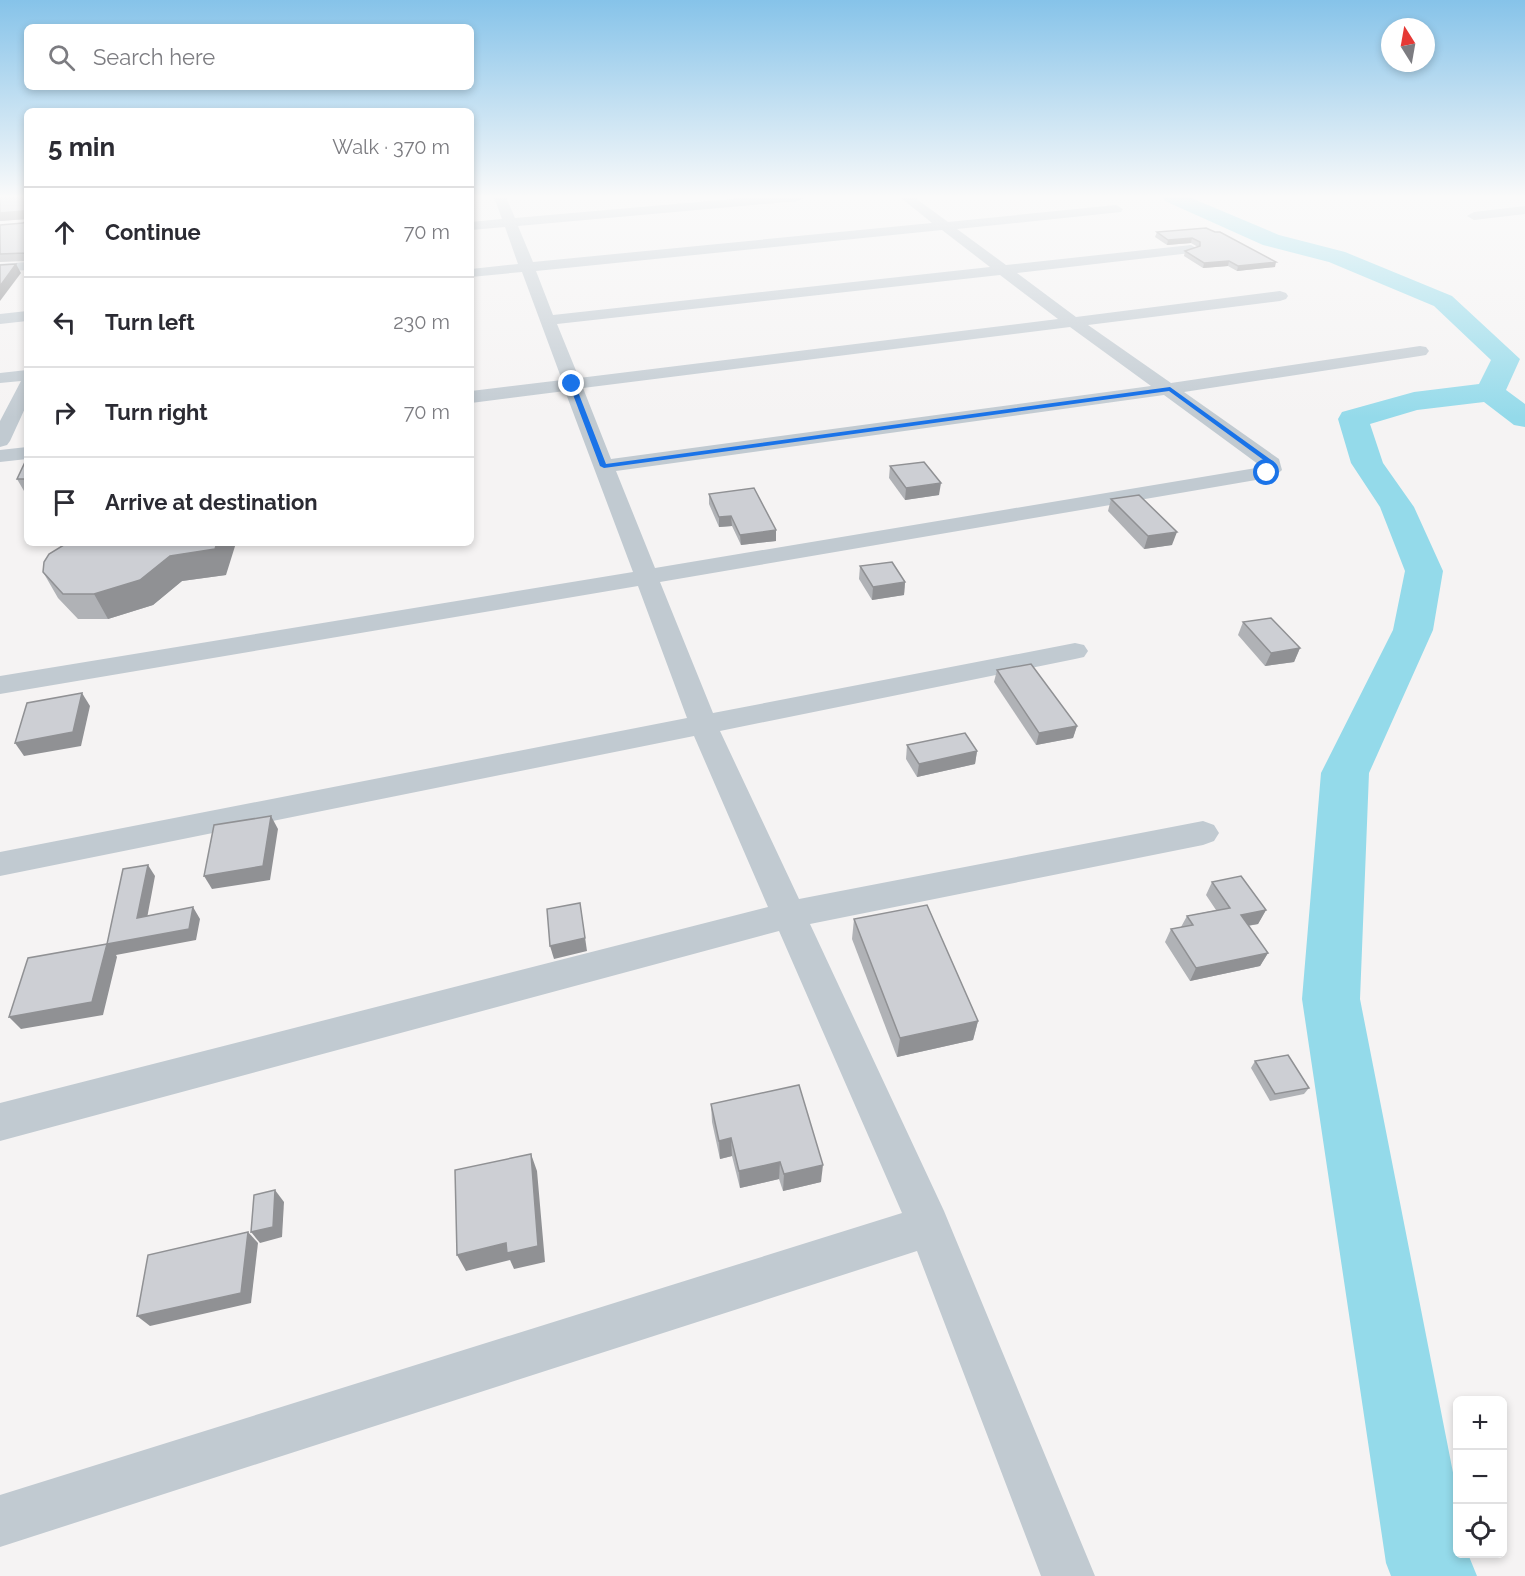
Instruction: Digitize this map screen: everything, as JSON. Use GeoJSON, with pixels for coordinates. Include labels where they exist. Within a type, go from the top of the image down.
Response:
{"type":"FeatureCollection","features":[{"type":"Feature","properties":{"kind":"street"},"geometry":{"type":"LineString","coordinates":[[474,273],[494,271]]}},
{"type":"Feature","properties":{"kind":"street"},"geometry":{"type":"LineString","coordinates":[[528,271],[703,724],[929,1226],[1068,1576]]}},
{"type":"Feature","properties":{"kind":"street"},"geometry":{"type":"LineString","coordinates":[[548,320],[998,271]]}},
{"type":"Feature","properties":{"kind":"street"},"geometry":{"type":"LineString","coordinates":[[0,685],[1267,473],[1272,470],[1272,464],[1004,271]]}},
{"type":"Feature","properties":{"kind":"street"},"geometry":{"type":"LineString","coordinates":[[474,397],[1280,296]]}},
{"type":"Feature","properties":{"kind":"street"},"geometry":{"type":"LineString","coordinates":[[0,319],[24,316]]}},
{"type":"Feature","properties":{"kind":"street"},"geometry":{"type":"LineString","coordinates":[[604,466],[1170,389],[1420,351]]}},
{"type":"Feature","properties":{"kind":"street"},"geometry":{"type":"LineString","coordinates":[[0,378],[24,375]]}},
{"type":"Feature","properties":{"kind":"street"},"geometry":{"type":"LineString","coordinates":[[0,441],[24,391]]}},
{"type":"Feature","properties":{"kind":"street"},"geometry":{"type":"LineString","coordinates":[[0,456],[24,453]]}},
{"type":"Feature","properties":{"kind":"street"},"geometry":{"type":"LineString","coordinates":[[0,864],[1075,651]]}},
{"type":"Feature","properties":{"kind":"street"},"geometry":{"type":"LineString","coordinates":[[0,1122],[788,915],[1203,833]]}},
{"type":"Feature","properties":{"kind":"street"},"geometry":{"type":"LineString","coordinates":[[0,1521],[929,1226]]}},
{"type":"Feature","properties":{"kind":"building"},"geometry":{"type":"Polygon","coordinates":[[[0,271],[11,271],[0,286],[0,271]]]}},
{"type":"Feature","properties":{"kind":"building"},"geometry":{"type":"Polygon","coordinates":[[[924,462],[941,483],[906,488],[890,466],[924,462]]]}},
{"type":"Feature","properties":{"kind":"building"},"geometry":{"type":"Polygon","coordinates":[[[24,464],[24,479],[17,479],[24,464]]]}},
{"type":"Feature","properties":{"kind":"building"},"geometry":{"type":"Polygon","coordinates":[[[754,488],[776,530],[740,535],[731,516],[719,517],[709,494],[754,488]]]}},
{"type":"Feature","properties":{"kind":"building"},"geometry":{"type":"Polygon","coordinates":[[[1139,495],[1177,532],[1148,536],[1111,499],[1139,495]]]}},
{"type":"Feature","properties":{"kind":"building"},"geometry":{"type":"Polygon","coordinates":[[[62,546],[216,546],[215,549],[170,556],[140,580],[94,594],[63,594],[43,572],[44,562],[49,554],[62,546]]]}},
{"type":"Feature","properties":{"kind":"building"},"geometry":{"type":"Polygon","coordinates":[[[892,562],[905,582],[873,587],[860,566],[892,562]]]}},
{"type":"Feature","properties":{"kind":"building"},"geometry":{"type":"Polygon","coordinates":[[[1271,618],[1300,648],[1271,653],[1243,622],[1271,618]]]}},
{"type":"Feature","properties":{"kind":"building"},"geometry":{"type":"Polygon","coordinates":[[[1031,664],[1077,726],[1039,733],[997,670],[1031,664]]]}},
{"type":"Feature","properties":{"kind":"building"},"geometry":{"type":"Polygon","coordinates":[[[82,693],[73,732],[15,743],[27,703],[82,693]]]}},
{"type":"Feature","properties":{"kind":"building"},"geometry":{"type":"Polygon","coordinates":[[[965,733],[977,751],[919,764],[907,745],[965,733]]]}},
{"type":"Feature","properties":{"kind":"building"},"geometry":{"type":"Polygon","coordinates":[[[271,816],[263,866],[204,876],[214,825],[271,816]]]}},
{"type":"Feature","properties":{"kind":"building"},"geometry":{"type":"Polygon","coordinates":[[[148,865],[137,918],[193,907],[189,929],[107,944],[123,869],[148,865]]]}},
{"type":"Feature","properties":{"kind":"building"},"geometry":{"type":"Polygon","coordinates":[[[1241,876],[1266,910],[1241,915],[1268,953],[1196,968],[1171,929],[1193,925],[1187,916],[1230,908],[1212,882],[1241,876]]]}},
{"type":"Feature","properties":{"kind":"building"},"geometry":{"type":"Polygon","coordinates":[[[580,903],[585,938],[550,946],[547,909],[580,903]]]}},
{"type":"Feature","properties":{"kind":"building"},"geometry":{"type":"Polygon","coordinates":[[[927,905],[978,1021],[900,1038],[854,919],[927,905]]]}},
{"type":"Feature","properties":{"kind":"building"},"geometry":{"type":"Polygon","coordinates":[[[107,944],[92,1002],[9,1017],[28,958],[107,944]]]}},
{"type":"Feature","properties":{"kind":"building"},"geometry":{"type":"Polygon","coordinates":[[[1288,1055],[1309,1088],[1275,1094],[1255,1061],[1288,1055]]]}},
{"type":"Feature","properties":{"kind":"building"},"geometry":{"type":"Polygon","coordinates":[[[799,1085],[823,1165],[784,1174],[780,1162],[739,1171],[731,1138],[719,1141],[711,1104],[799,1085]]]}},
{"type":"Feature","properties":{"kind":"building"},"geometry":{"type":"Polygon","coordinates":[[[531,1154],[538,1246],[507,1253],[506,1243],[457,1255],[455,1170],[531,1154]]]}},
{"type":"Feature","properties":{"kind":"building"},"geometry":{"type":"Polygon","coordinates":[[[275,1190],[273,1227],[251,1232],[254,1195],[275,1190]]]}},
{"type":"Feature","properties":{"kind":"building"},"geometry":{"type":"Polygon","coordinates":[[[248,1232],[241,1293],[137,1316],[148,1255],[248,1232]]]}},
{"type":"Feature","properties":{"kind":"waterway"},"geometry":{"type":"LineString","coordinates":[[1370,271],[1443,301],[1506,359],[1490,392]]}},
{"type":"Feature","properties":{"kind":"waterway"},"geometry":{"type":"LineString","coordinates":[[1435,1576],[1428,1563],[1331,999],[1345,773],[1413,630],[1424,571],[1397,507],[1367,463],[1353,419],[1414,401],[1490,392]]}},
{"type":"Feature","properties":{"kind":"waterway"},"geometry":{"type":"LineString","coordinates":[[1490,392],[1525,418]]}},
{"type":"Feature","properties":{"kind":"route"},"geometry":{"type":"LineString","coordinates":[[572,384],[604,466],[1170,389],[1272,464],[1272,470],[1267,473]]}}]}
